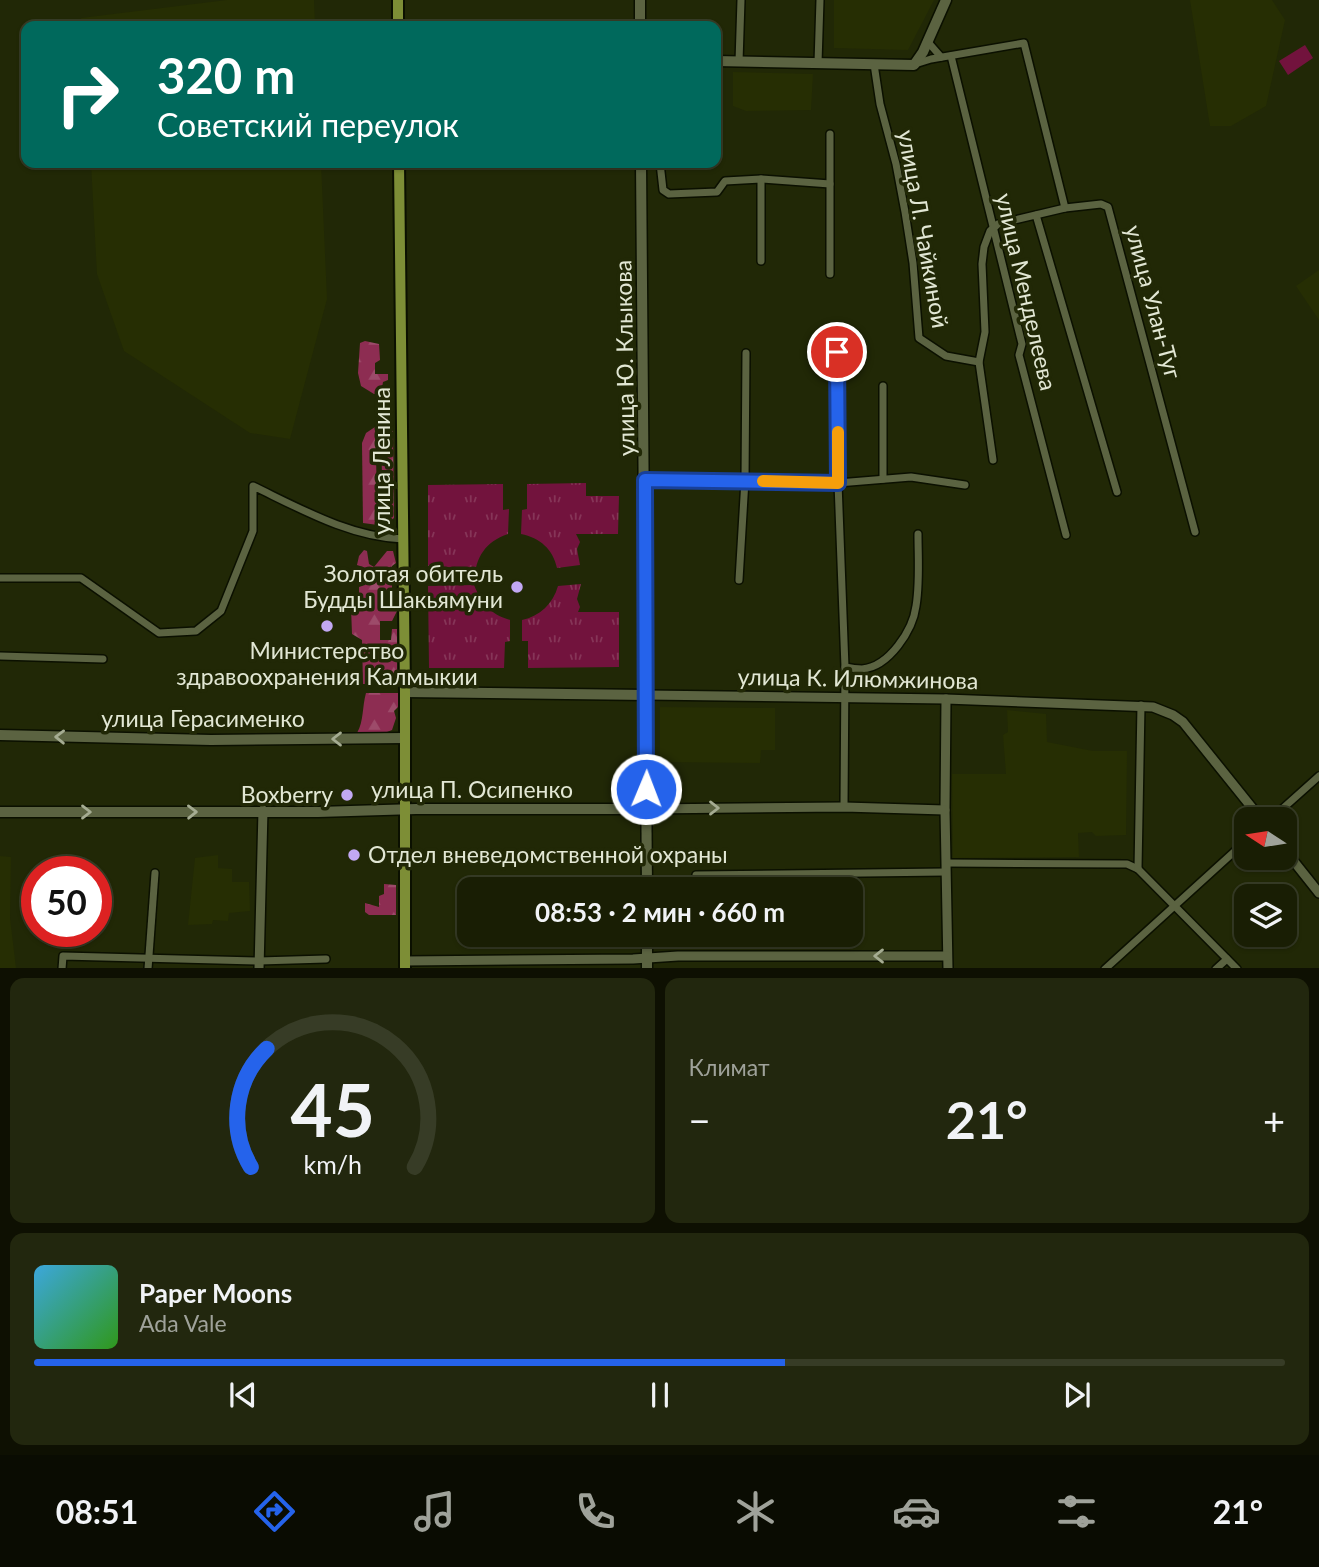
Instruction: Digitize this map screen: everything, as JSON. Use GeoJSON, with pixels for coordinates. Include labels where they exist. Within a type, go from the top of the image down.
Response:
{"type":"FeatureCollection","features":[{"type":"Feature","properties":{"kind":"main road"},"geometry":{"type":"LineString","coordinates":[[398,0],[398,21]]}},
{"type":"Feature","properties":{"kind":"main road"},"geometry":{"type":"LineString","coordinates":[[640,0],[640,21]]}},
{"type":"Feature","properties":{"kind":"main road"},"geometry":{"type":"LineString","coordinates":[[721,61],[914,65],[923,52],[946,0]]}},
{"type":"Feature","properties":{"kind":"main road","name":"улица Ленина"},"geometry":{"type":"LineString","coordinates":[[399,168],[405,965]]}},
{"type":"Feature","properties":{"kind":"main road","name":"улица Ю. Клыкова"},"geometry":{"type":"LineString","coordinates":[[641,168],[647,877]]}},
{"type":"Feature","properties":{"kind":"main road","name":"улица К. Илюмжинова"},"geometry":{"type":"LineString","coordinates":[[405,692],[646,695]]}},
{"type":"Feature","properties":{"kind":"main road","name":"улица Герасименко"},"geometry":{"type":"LineString","coordinates":[[0,735],[211,740],[405,738]]}},
{"type":"Feature","properties":{"kind":"main road","name":"улица П. Осипенко"},"geometry":{"type":"LineString","coordinates":[[0,812],[646,809]]}},
{"type":"Feature","properties":{"kind":"street"},"geometry":{"type":"LineString","coordinates":[[739,62],[741,0]]}},
{"type":"Feature","properties":{"kind":"street"},"geometry":{"type":"LineString","coordinates":[[818,63],[820,0]]}},
{"type":"Feature","properties":{"kind":"street"},"geometry":{"type":"LineString","coordinates":[[928,41],[941,57]]}},
{"type":"Feature","properties":{"kind":"street"},"geometry":{"type":"LineString","coordinates":[[914,65],[941,57],[1024,43],[1065,208],[998,224],[990,231],[984,247],[982,264],[985,332],[979,362],[993,460]]}},
{"type":"Feature","properties":{"kind":"street","name":"улица Менделеева"},"geometry":{"type":"LineString","coordinates":[[951,56],[1021,344],[1019,355],[1066,535]]}},
{"type":"Feature","properties":{"kind":"street","name":"улица Л. Чайкиной"},"geometry":{"type":"LineString","coordinates":[[873,64],[905,212],[913,263],[919,338],[946,356],[979,362]]}},
{"type":"Feature","properties":{"kind":"street"},"geometry":{"type":"LineString","coordinates":[[830,134],[830,274]]}},
{"type":"Feature","properties":{"kind":"street"},"geometry":{"type":"LineString","coordinates":[[659,168],[663,190],[669,194],[717,192],[725,181],[761,179],[830,184]]}},
{"type":"Feature","properties":{"kind":"street"},"geometry":{"type":"LineString","coordinates":[[761,179],[761,261]]}},
{"type":"Feature","properties":{"kind":"street","name":"улица Улан-Туг"},"geometry":{"type":"LineString","coordinates":[[1065,208],[1101,204],[1108,207],[1195,532]]}},
{"type":"Feature","properties":{"kind":"street"},"geometry":{"type":"LineString","coordinates":[[1036,215],[1117,492]]}},
{"type":"Feature","properties":{"kind":"street"},"geometry":{"type":"LineString","coordinates":[[837,352],[838,483],[845,667],[844,807]]}},
{"type":"Feature","properties":{"kind":"street"},"geometry":{"type":"LineString","coordinates":[[740,580],[746,353]]}},
{"type":"Feature","properties":{"kind":"street"},"geometry":{"type":"LineString","coordinates":[[883,386],[883,479]]}},
{"type":"Feature","properties":{"kind":"street"},"geometry":{"type":"LineString","coordinates":[[645,480],[838,483],[911,477],[965,485]]}},
{"type":"Feature","properties":{"kind":"street"},"geometry":{"type":"LineString","coordinates":[[0,578],[81,578],[159,633],[196,631],[221,611],[253,531],[253,486],[326,520],[382,538],[403,539]]}},
{"type":"Feature","properties":{"kind":"street"},"geometry":{"type":"LineString","coordinates":[[845,667],[863,669],[880,663],[897,647],[914,620],[917,605],[918,534]]}},
{"type":"Feature","properties":{"kind":"street"},"geometry":{"type":"LineString","coordinates":[[0,656],[103,659]]}},
{"type":"Feature","properties":{"kind":"street","name":"улица К. Илюмжинова"},"geometry":{"type":"LineString","coordinates":[[646,695],[1141,705],[1163,710],[1183,722],[1251,807]]}},
{"type":"Feature","properties":{"kind":"street"},"geometry":{"type":"LineString","coordinates":[[946,699],[944,810],[948,968]]}},
{"type":"Feature","properties":{"kind":"street"},"geometry":{"type":"LineString","coordinates":[[1138,869],[1141,705]]}},
{"type":"Feature","properties":{"kind":"street"},"geometry":{"type":"LineString","coordinates":[[1284,807],[1319,776]]}},
{"type":"Feature","properties":{"kind":"street","name":"улица П. Осипенко"},"geometry":{"type":"LineString","coordinates":[[646,809],[844,807],[944,810]]}},
{"type":"Feature","properties":{"kind":"street"},"geometry":{"type":"LineString","coordinates":[[259,965],[263,810]]}},
{"type":"Feature","properties":{"kind":"street"},"geometry":{"type":"LineString","coordinates":[[1105,968],[1234,852]]}},
{"type":"Feature","properties":{"kind":"street"},"geometry":{"type":"LineString","coordinates":[[696,875],[1127,864],[1138,869],[1237,968]]}},
{"type":"Feature","properties":{"kind":"street"},"geometry":{"type":"LineString","coordinates":[[1297,865],[1319,893]]}},
{"type":"Feature","properties":{"kind":"street"},"geometry":{"type":"LineString","coordinates":[[148,968],[156,873]]}},
{"type":"Feature","properties":{"kind":"street"},"geometry":{"type":"LineString","coordinates":[[62,968],[63,956],[259,965],[326,958]]}},
{"type":"Feature","properties":{"kind":"street"},"geometry":{"type":"LineString","coordinates":[[405,965],[647,964],[678,956],[947,956]]}},
{"type":"Feature","properties":{"kind":"street"},"geometry":{"type":"LineString","coordinates":[[1216,968],[1227,958]]}},
{"type":"Feature","properties":{"kind":"shaded area"},"geometry":{"type":"Polygon","coordinates":[[[227,0],[314,0],[315,21],[81,21],[81,18],[227,0]]]}},
{"type":"Feature","properties":{"kind":"shaded area"},"geometry":{"type":"Polygon","coordinates":[[[834,0],[934,0],[908,50],[834,48],[834,0]]]}},
{"type":"Feature","properties":{"kind":"shaded area"},"geometry":{"type":"Polygon","coordinates":[[[1190,0],[1272,0],[1285,20],[1266,106],[1231,126],[1210,126],[1190,0]]]}},
{"type":"Feature","properties":{"kind":"shaded area"},"geometry":{"type":"Polygon","coordinates":[[[733,72],[813,74],[811,110],[746,111],[733,106],[733,72]]]}},
{"type":"Feature","properties":{"kind":"shaded area"},"geometry":{"type":"Polygon","coordinates":[[[91,168],[321,168],[327,299],[290,439],[250,433],[124,351],[97,274],[91,168]]]}},
{"type":"Feature","properties":{"kind":"shaded area"},"geometry":{"type":"Polygon","coordinates":[[[1319,270],[1319,320],[1296,286],[1319,270]]]}},
{"type":"Feature","properties":{"kind":"shaded area"},"geometry":{"type":"Polygon","coordinates":[[[660,707],[775,708],[775,750],[761,750],[760,763],[660,762],[660,707]]]}},
{"type":"Feature","properties":{"kind":"shaded area"},"geometry":{"type":"Polygon","coordinates":[[[1007,710],[1046,714],[1047,742],[1093,751],[1127,751],[1126,835],[1096,836],[1092,832],[1078,833],[1079,857],[953,858],[952,774],[1006,774],[1003,735],[1008,732],[1007,710]]]}},
{"type":"Feature","properties":{"kind":"shaded area"},"geometry":{"type":"Polygon","coordinates":[[[218,855],[218,868],[232,869],[232,882],[249,882],[250,911],[229,913],[228,921],[213,920],[212,924],[188,925],[195,858],[218,855]]]}},
{"type":"Feature","properties":{"kind":"shaded area"},"geometry":{"type":"Polygon","coordinates":[[[0,856],[11,857],[10,918],[16,968],[0,968],[0,856]]]}},
{"type":"Feature","properties":{"kind":"green space"},"geometry":{"type":"Polygon","coordinates":[[[1305,45],[1313,58],[1288,75],[1279,61],[1305,45]]]}},
{"type":"Feature","properties":{"kind":"green space"},"geometry":{"type":"Polygon","coordinates":[[[365,341],[379,344],[380,360],[375,363],[375,374],[388,374],[381,393],[374,394],[361,386],[358,373],[360,343],[365,341]]]}},
{"type":"Feature","properties":{"kind":"green space"},"geometry":{"type":"Polygon","coordinates":[[[375,427],[378,525],[363,523],[362,443],[366,433],[375,427]]]}},
{"type":"Feature","properties":{"kind":"green space"},"geometry":{"type":"Polygon","coordinates":[[[381,428],[393,430],[394,518],[383,526],[381,428]]]}},
{"type":"Feature","properties":{"kind":"green space"},"geometry":{"type":"Polygon","coordinates":[[[586,483],[586,496],[619,496],[618,534],[576,534],[580,542],[577,549],[580,565],[557,568],[545,545],[521,534],[522,510],[527,509],[527,484],[586,483]]]}},
{"type":"Feature","properties":{"kind":"green space"},"geometry":{"type":"Polygon","coordinates":[[[503,484],[503,510],[509,509],[508,534],[493,541],[483,551],[474,580],[453,581],[453,572],[466,573],[467,568],[428,566],[428,485],[503,484]]]}},
{"type":"Feature","properties":{"kind":"green space"},"geometry":{"type":"Polygon","coordinates":[[[364,550],[367,551],[369,564],[374,567],[387,551],[393,551],[396,563],[392,566],[392,598],[397,601],[397,611],[392,621],[380,621],[380,640],[391,640],[392,629],[397,629],[397,684],[363,684],[362,640],[352,634],[351,607],[359,606],[359,587],[365,585],[366,568],[357,565],[364,550]]]}},
{"type":"Feature","properties":{"kind":"green space"},"geometry":{"type":"Polygon","coordinates":[[[581,584],[577,599],[580,607],[578,612],[619,612],[619,667],[528,668],[528,641],[522,641],[522,620],[535,616],[545,608],[558,586],[581,584]]]}},
{"type":"Feature","properties":{"kind":"green space"},"geometry":{"type":"Polygon","coordinates":[[[474,585],[488,607],[497,615],[510,620],[510,641],[505,642],[504,668],[429,668],[428,586],[474,585]]]}},
{"type":"Feature","properties":{"kind":"green space"},"geometry":{"type":"Polygon","coordinates":[[[366,693],[398,693],[398,707],[394,711],[396,718],[392,730],[382,734],[357,733],[366,693]]]}},
{"type":"Feature","properties":{"kind":"green space"},"geometry":{"type":"Polygon","coordinates":[[[384,884],[396,885],[396,915],[369,915],[365,912],[365,903],[379,907],[379,896],[384,894],[384,884]]]}},
{"type":"Feature","properties":{"kind":"slow traffic"},"geometry":{"type":"LineString","coordinates":[[763,481],[838,483],[838,432]]}},
{"type":"Feature","properties":{"kind":"place","name":"Золотая обитель Будды Шакьямуни"},"geometry":{"type":"Point","coordinates":[517,587]}},
{"type":"Feature","properties":{"kind":"place","name":"Министерство здравоохранения Калмыкии"},"geometry":{"type":"Point","coordinates":[327,626]}},
{"type":"Feature","properties":{"kind":"place","name":"Boxberry"},"geometry":{"type":"Point","coordinates":[347,795]}},
{"type":"Feature","properties":{"kind":"place","name":"Отдел вневедомственной охраны"},"geometry":{"type":"Point","coordinates":[354,855]}},
{"type":"Feature","properties":{"kind":"route"},"geometry":{"type":"LineString","coordinates":[[646,789],[645,480],[838,483],[837,352]]}}]}
